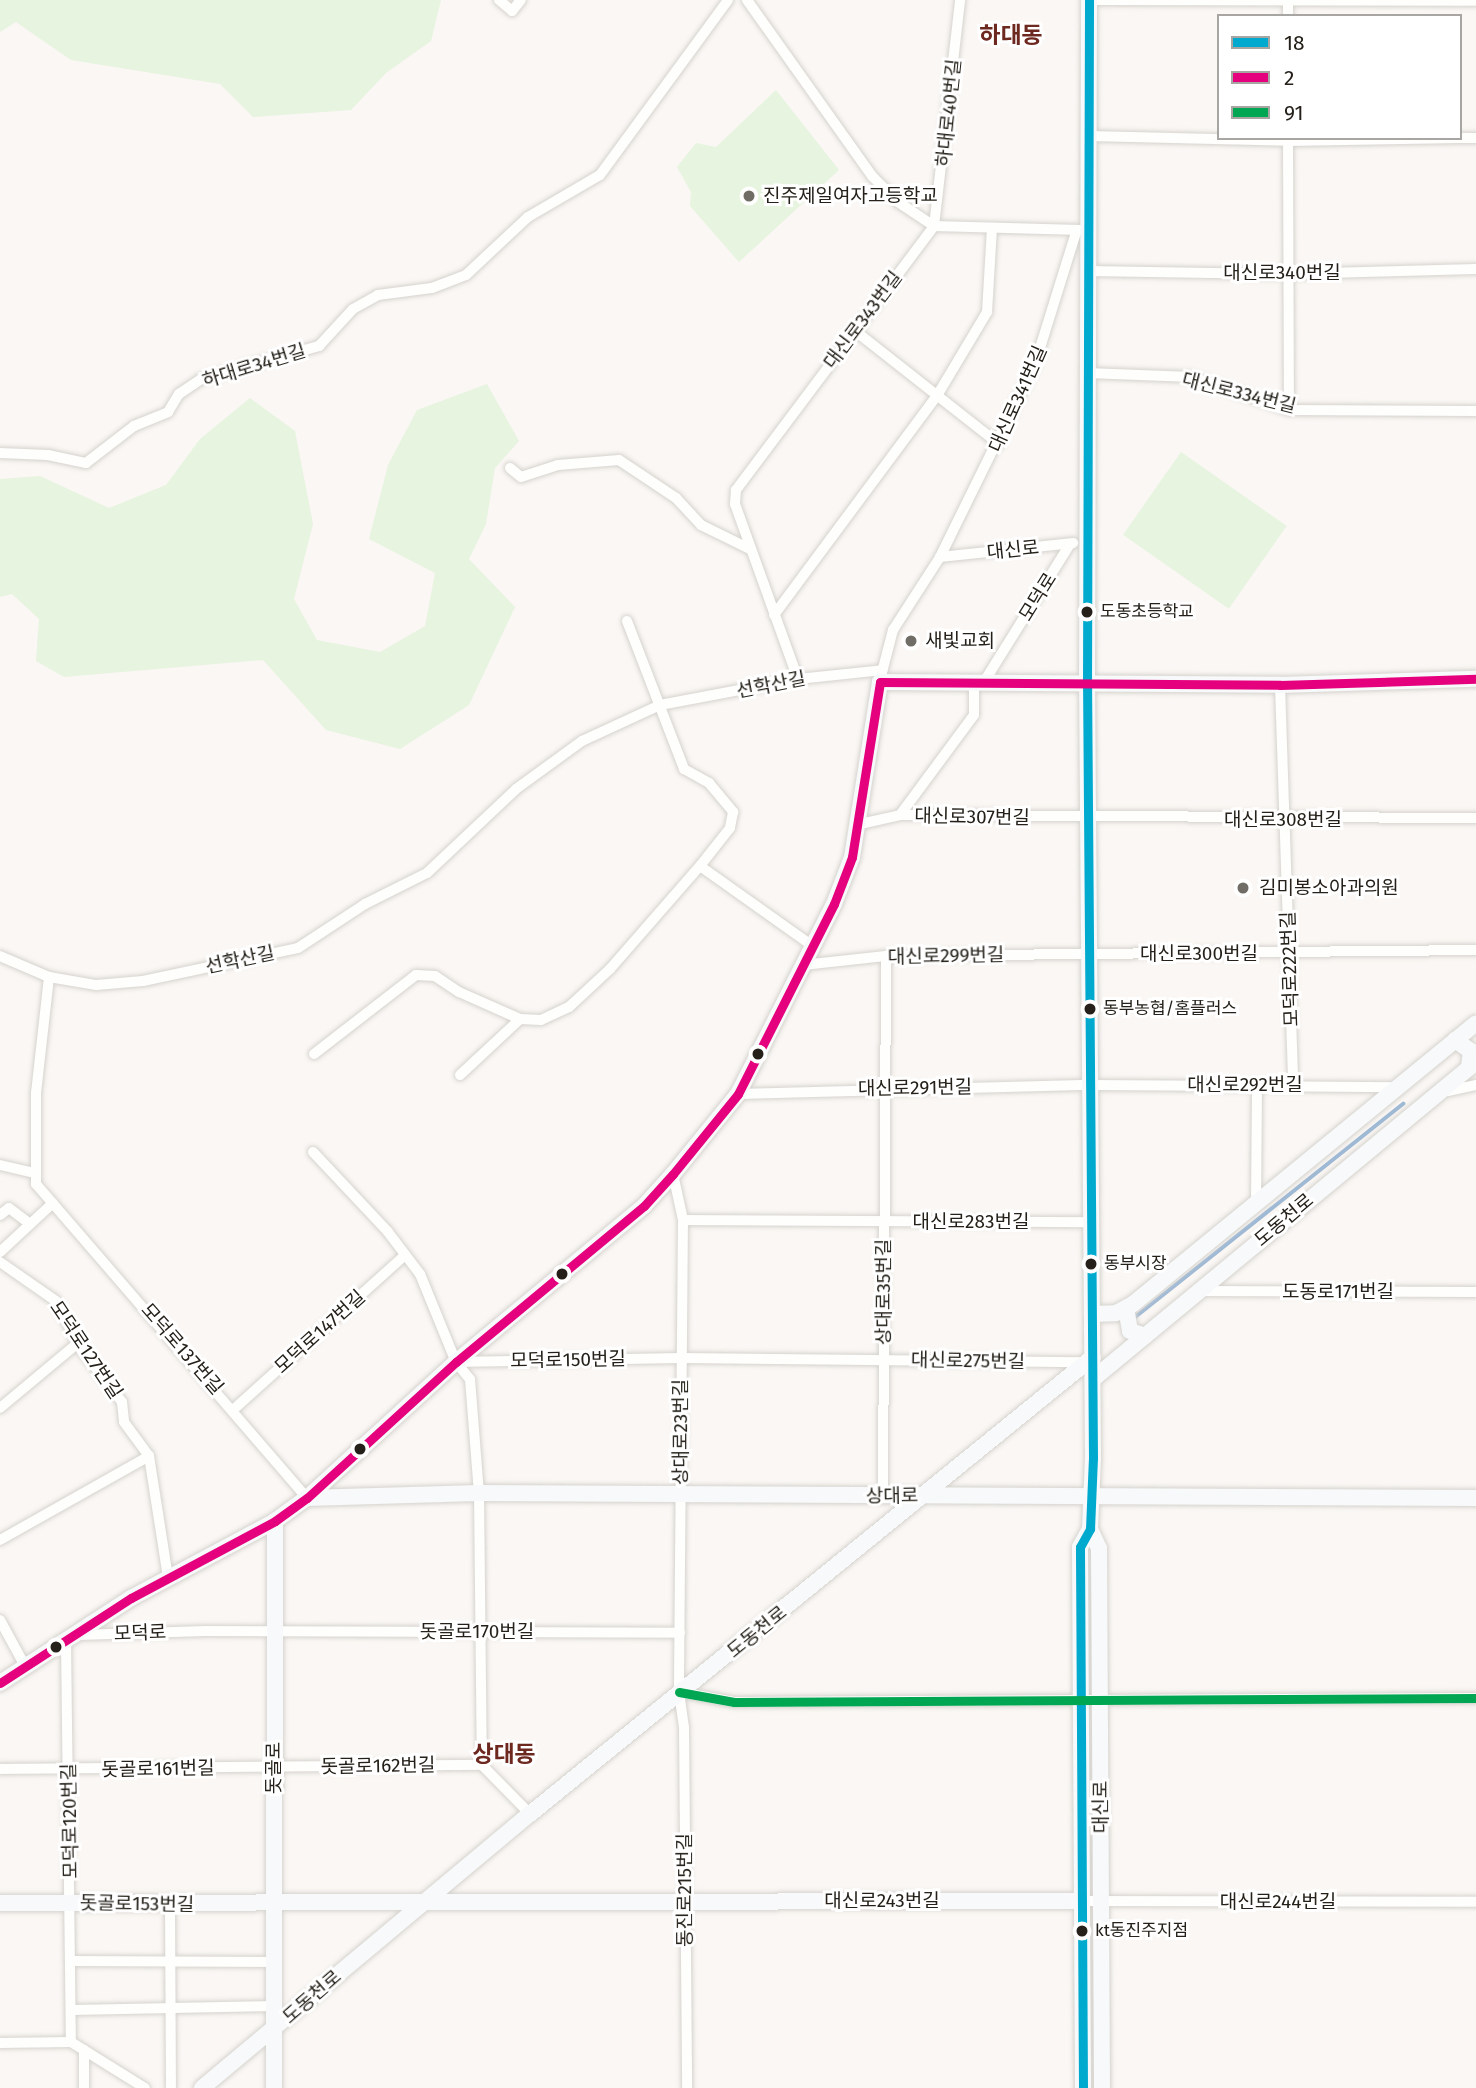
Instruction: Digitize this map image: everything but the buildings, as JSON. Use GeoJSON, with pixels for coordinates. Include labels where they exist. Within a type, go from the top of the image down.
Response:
{"type":"FeatureCollection","features":[{"type":"Feature","properties":{"kind":"street"},"geometry":{"type":"LineString","coordinates":[[499,0],[512,12],[522,0]]}},
{"type":"Feature","properties":{"kind":"street","name":"하대로34번길"},"geometry":{"type":"LineString","coordinates":[[0,453],[48,454],[86,463],[134,426],[168,412],[179,394],[201,379],[319,346],[354,309],[378,295],[432,288],[466,275],[528,217],[600,176],[728,0]]}},
{"type":"Feature","properties":{"kind":"street"},"geometry":{"type":"LineString","coordinates":[[747,0],[872,176],[898,202],[934,226],[1083,230]]}},
{"type":"Feature","properties":{"kind":"street","name":"하대로40번길"},"geometry":{"type":"LineString","coordinates":[[934,226],[960,0]]}},
{"type":"Feature","properties":{"kind":"street"},"geometry":{"type":"LineString","coordinates":[[1089,0],[1476,1]]}},
{"type":"Feature","properties":{"kind":"street","name":"대신로"},"geometry":{"type":"LineString","coordinates":[[1083,2088],[1079,1901],[1080,1547],[1090,1529],[1093,1379],[1090,1360],[1091,1086],[1087,684],[1078,543],[1087,373],[1088,271],[1083,230],[1088,136],[1089,0]]}},
{"type":"Feature","properties":{"kind":"street"},"geometry":{"type":"LineString","coordinates":[[1088,136],[1217,139]]}},
{"type":"Feature","properties":{"kind":"street"},"geometry":{"type":"LineString","coordinates":[[1287,140],[1289,410]]}},
{"type":"Feature","properties":{"kind":"street","name":"대신로343번길"},"geometry":{"type":"LineString","coordinates":[[797,679],[735,503],[736,490],[934,226]]}},
{"type":"Feature","properties":{"kind":"street"},"geometry":{"type":"LineString","coordinates":[[774,615],[938,394],[988,312],[992,228]]}},
{"type":"Feature","properties":{"kind":"street","name":"대신로341번길"},"geometry":{"type":"LineString","coordinates":[[881,676],[893,631],[940,557],[999,444],[1039,354],[1083,230]]}},
{"type":"Feature","properties":{"kind":"street","name":"대신로340번길"},"geometry":{"type":"LineString","coordinates":[[1088,271],[1289,274],[1476,269]]}},
{"type":"Feature","properties":{"kind":"street"},"geometry":{"type":"LineString","coordinates":[[854,330],[999,444]]}},
{"type":"Feature","properties":{"kind":"street","name":"대신로334번길"},"geometry":{"type":"LineString","coordinates":[[1087,373],[1192,377],[1289,410],[1476,411]]}},
{"type":"Feature","properties":{"kind":"street"},"geometry":{"type":"LineString","coordinates":[[510,468],[521,477],[558,465],[619,460],[676,498],[701,525],[750,549]]}},
{"type":"Feature","properties":{"kind":"street","name":"대신로"},"geometry":{"type":"LineString","coordinates":[[940,557],[1078,543]]}},
{"type":"Feature","properties":{"kind":"street","name":"모덕로"},"geometry":{"type":"LineString","coordinates":[[978,685],[1078,543]]}},
{"type":"Feature","properties":{"kind":"street"},"geometry":{"type":"LineString","coordinates":[[314,1054],[416,975],[435,976],[459,992],[520,1019],[541,1020],[569,1007],[610,970],[730,828],[733,812],[709,783],[684,769],[628,621]]}},
{"type":"Feature","properties":{"kind":"street"},"geometry":{"type":"LineString","coordinates":[[881,676],[978,685],[1280,685],[1476,679]]}},
{"type":"Feature","properties":{"kind":"street","name":"모덕로"},"geometry":{"type":"LineString","coordinates":[[0,1683],[167,1577],[275,1521],[307,1498],[456,1362],[645,1206],[673,1174],[738,1094],[803,965],[852,858],[881,676]]}},
{"type":"Feature","properties":{"kind":"street","name":"선학산길"},"geometry":{"type":"LineString","coordinates":[[0,956],[50,977],[96,985],[143,981],[298,948],[365,904],[427,873],[516,789],[582,741],[660,705],[797,679],[881,676]]}},
{"type":"Feature","properties":{"kind":"street"},"geometry":{"type":"LineString","coordinates":[[900,816],[974,715],[978,685]]}},
{"type":"Feature","properties":{"kind":"street","name":"모덕로222번길"},"geometry":{"type":"LineString","coordinates":[[1280,685],[1293,1084]]}},
{"type":"Feature","properties":{"kind":"street","name":"대신로307번길"},"geometry":{"type":"LineString","coordinates":[[856,825],[900,816],[1089,819]]}},
{"type":"Feature","properties":{"kind":"street","name":"대신로308번길"},"geometry":{"type":"LineString","coordinates":[[1089,819],[1476,818]]}},
{"type":"Feature","properties":{"kind":"street"},"geometry":{"type":"LineString","coordinates":[[700,866],[811,945]]}},
{"type":"Feature","properties":{"kind":"street","name":"대신로300번길"},"geometry":{"type":"LineString","coordinates":[[1090,954],[1476,950]]}},
{"type":"Feature","properties":{"kind":"street","name":"대신로299번길"},"geometry":{"type":"LineString","coordinates":[[803,965],[886,956],[1090,954]]}},
{"type":"Feature","properties":{"kind":"street","name":"상대로35번길"},"geometry":{"type":"LineString","coordinates":[[883,1497],[886,956]]}},
{"type":"Feature","properties":{"kind":"street"},"geometry":{"type":"LineString","coordinates":[[0,1252],[53,1203],[36,1184],[36,1093],[50,977]]}},
{"type":"Feature","properties":{"kind":"street"},"geometry":{"type":"LineString","coordinates":[[460,1075],[520,1019]]}},
{"type":"Feature","properties":{"kind":"street","name":"도동천로"},"geometry":{"type":"LineString","coordinates":[[1092,1314],[1126,1307],[1476,1023]]}},
{"type":"Feature","properties":{"kind":"street"},"geometry":{"type":"LineString","coordinates":[[1455,1040],[1471,1051],[1473,1065]]}},
{"type":"Feature","properties":{"kind":"street","name":"도동천로"},"geometry":{"type":"LineString","coordinates":[[1093,1379],[1473,1065]]}},
{"type":"Feature","properties":{"kind":"street","name":"대신로292번길"},"geometry":{"type":"LineString","coordinates":[[1091,1086],[1293,1084],[1399,1087]]}},
{"type":"Feature","properties":{"kind":"street"},"geometry":{"type":"LineString","coordinates":[[1256,1204],[1257,1085]]}},
{"type":"Feature","properties":{"kind":"street"},"geometry":{"type":"LineString","coordinates":[[1448,1091],[1476,1085]]}},
{"type":"Feature","properties":{"kind":"street","name":"대신로291번길"},"geometry":{"type":"LineString","coordinates":[[738,1094],[884,1088],[1091,1086]]}},
{"type":"Feature","properties":{"kind":"street"},"geometry":{"type":"LineString","coordinates":[[313,1152],[420,1274],[456,1362],[472,1386],[480,1493],[482,1765],[530,1814]]}},
{"type":"Feature","properties":{"kind":"street"},"geometry":{"type":"LineString","coordinates":[[0,1165],[36,1172]]}},
{"type":"Feature","properties":{"kind":"street","name":"상대로23번길"},"geometry":{"type":"LineString","coordinates":[[673,1174],[682,1220],[679,1692]]}},
{"type":"Feature","properties":{"kind":"street","name":"모덕로137번길"},"geometry":{"type":"LineString","coordinates":[[53,1203],[234,1409],[307,1498]]}},
{"type":"Feature","properties":{"kind":"street"},"geometry":{"type":"LineString","coordinates":[[0,1215],[9,1208],[30,1224]]}},
{"type":"Feature","properties":{"kind":"street","name":"대신로283번길"},"geometry":{"type":"LineString","coordinates":[[682,1220],[1091,1222]]}},
{"type":"Feature","properties":{"kind":"street","name":"모덕로147번길"},"geometry":{"type":"LineString","coordinates":[[234,1409],[405,1255]]}},
{"type":"Feature","properties":{"kind":"street","name":"모덕로127번길"},"geometry":{"type":"LineString","coordinates":[[0,1262],[57,1301],[78,1343],[122,1402],[124,1422],[149,1456],[167,1577]]}},
{"type":"Feature","properties":{"kind":"street","name":"도동로171번길"},"geometry":{"type":"LineString","coordinates":[[1199,1291],[1476,1292]]}},
{"type":"Feature","properties":{"kind":"street"},"geometry":{"type":"LineString","coordinates":[[1126,1307],[1130,1331],[1145,1336]]}},
{"type":"Feature","properties":{"kind":"street"},"geometry":{"type":"LineString","coordinates":[[0,1408],[78,1343]]}},
{"type":"Feature","properties":{"kind":"street","name":"모덕로150번길"},"geometry":{"type":"LineString","coordinates":[[456,1362],[681,1358]]}},
{"type":"Feature","properties":{"kind":"street","name":"대신로275번길"},"geometry":{"type":"LineString","coordinates":[[681,1358],[1090,1360]]}},
{"type":"Feature","properties":{"kind":"street","name":"도동천로"},"geometry":{"type":"LineString","coordinates":[[202,2088],[530,1814],[1090,1360]]}},
{"type":"Feature","properties":{"kind":"street"},"geometry":{"type":"LineString","coordinates":[[0,1540],[74,1495],[149,1456]]}},
{"type":"Feature","properties":{"kind":"street","name":"상대로"},"geometry":{"type":"LineString","coordinates":[[307,1498],[480,1493],[883,1497],[1476,1497]]}},
{"type":"Feature","properties":{"kind":"street","name":"돗골로"},"geometry":{"type":"LineString","coordinates":[[274,2088],[275,1521]]}},
{"type":"Feature","properties":{"kind":"street","name":"대신로"},"geometry":{"type":"LineString","coordinates":[[1090,1529],[1100,1548],[1102,2088]]}},
{"type":"Feature","properties":{"kind":"street"},"geometry":{"type":"LineString","coordinates":[[0,1620],[25,1666]]}},
{"type":"Feature","properties":{"kind":"street","name":"모덕로"},"geometry":{"type":"LineString","coordinates":[[71,1638],[206,1631],[275,1632]]}},
{"type":"Feature","properties":{"kind":"street","name":"돗골로170번길"},"geometry":{"type":"LineString","coordinates":[[275,1632],[680,1633]]}},
{"type":"Feature","properties":{"kind":"street","name":"모덕로120번길"},"geometry":{"type":"LineString","coordinates":[[71,1638],[71,2042]]}},
{"type":"Feature","properties":{"kind":"street"},"geometry":{"type":"LineString","coordinates":[[679,1692],[734,1702],[1476,1698]]}},
{"type":"Feature","properties":{"kind":"street","name":"동진로215번길"},"geometry":{"type":"LineString","coordinates":[[679,1692],[684,1727],[687,2088]]}},
{"type":"Feature","properties":{"kind":"street","name":"돗골로162번길"},"geometry":{"type":"LineString","coordinates":[[275,1768],[482,1765]]}},
{"type":"Feature","properties":{"kind":"street","name":"돗골로161번길"},"geometry":{"type":"LineString","coordinates":[[0,1769],[275,1768]]}},
{"type":"Feature","properties":{"kind":"street"},"geometry":{"type":"LineString","coordinates":[[274,1905],[684,1901]]}},
{"type":"Feature","properties":{"kind":"street","name":"대신로243번길"},"geometry":{"type":"LineString","coordinates":[[684,1901],[1079,1901]]}},
{"type":"Feature","properties":{"kind":"street","name":"대신로244번길"},"geometry":{"type":"LineString","coordinates":[[1079,1901],[1476,1902]]}},
{"type":"Feature","properties":{"kind":"street","name":"돗골로153번길"},"geometry":{"type":"LineString","coordinates":[[0,1903],[274,1905]]}},
{"type":"Feature","properties":{"kind":"street"},"geometry":{"type":"LineString","coordinates":[[170,1905],[171,2088]]}},
{"type":"Feature","properties":{"kind":"street"},"geometry":{"type":"LineString","coordinates":[[72,1961],[274,1962]]}},
{"type":"Feature","properties":{"kind":"street"},"geometry":{"type":"LineString","coordinates":[[72,2010],[274,2006]]}},
{"type":"Feature","properties":{"kind":"street"},"geometry":{"type":"LineString","coordinates":[[0,2042],[71,2042],[145,2088]]}},
{"type":"Feature","properties":{"kind":"street"},"geometry":{"type":"LineString","coordinates":[[84,2050],[84,2088]]}},
{"type":"Feature","properties":{"kind":"green space"},"geometry":{"type":"Polygon","coordinates":[[[0,0],[441,0],[431,41],[386,73],[351,110],[253,117],[220,84],[71,60],[16,22],[0,32],[0,0]]]}},
{"type":"Feature","properties":{"kind":"green space"},"geometry":{"type":"Polygon","coordinates":[[[776,90],[839,170],[739,262],[690,206],[691,192],[677,167],[696,143],[716,147],[776,90]]]}},
{"type":"Feature","properties":{"kind":"green space"},"geometry":{"type":"Polygon","coordinates":[[[487,384],[519,441],[495,468],[486,524],[469,559],[515,607],[469,705],[400,749],[326,730],[263,660],[64,677],[36,661],[39,619],[12,594],[0,597],[0,479],[40,476],[109,508],[166,485],[200,439],[250,398],[295,431],[313,524],[294,599],[317,640],[380,652],[425,626],[435,573],[369,539],[388,465],[417,410],[487,384]]]}},
{"type":"Feature","properties":{"kind":"green space"},"geometry":{"type":"Polygon","coordinates":[[[1181,452],[1287,526],[1229,609],[1123,535],[1181,452]]]}},
{"type":"Feature","properties":{"kind":"waterway"},"geometry":{"type":"LineString","coordinates":[[1134,1318],[1403,1104]]}},
{"type":"Feature","properties":{"kind":"transit line","name":"18"},"geometry":{"type":"LineString","coordinates":[[1083,2088],[1080,1547],[1090,1529],[1093,1458],[1087,684],[1089,0]]}},
{"type":"Feature","properties":{"kind":"transit line","name":"2"},"geometry":{"type":"LineString","coordinates":[[0,1683],[131,1598],[275,1521],[307,1498],[456,1362],[644,1206],[673,1174],[738,1094],[834,904],[852,857],[880,682],[1280,685],[1476,679]]}},
{"type":"Feature","properties":{"kind":"transit line","name":"91"},"geometry":{"type":"LineString","coordinates":[[679,1692],[734,1702],[1476,1698]]}},
{"type":"Feature","properties":{"kind":"place","name":"진주제일여자고등학교"},"geometry":{"type":"Point","coordinates":[749,196]}},
{"type":"Feature","properties":{"kind":"place","name":"도동초등학교"},"geometry":{"type":"Point","coordinates":[1087,612]}},
{"type":"Feature","properties":{"kind":"place","name":"새빛교회"},"geometry":{"type":"Point","coordinates":[911,641]}},
{"type":"Feature","properties":{"kind":"place","name":"김미봉소아과의원"},"geometry":{"type":"Point","coordinates":[1243,888]}},
{"type":"Feature","properties":{"kind":"place","name":"동부농협/홈플러스"},"geometry":{"type":"Point","coordinates":[1090,1009]}},
{"type":"Feature","properties":{"kind":"place","name":"동부시장"},"geometry":{"type":"Point","coordinates":[1091,1264]}},
{"type":"Feature","properties":{"kind":"place","name":"kt동진주지점"},"geometry":{"type":"Point","coordinates":[1082,1931]}},
{"type":"Feature","properties":{"kind":"district","name":"하대동"},"geometry":{"type":"Point","coordinates":[1011,35]}},
{"type":"Feature","properties":{"kind":"district","name":"상대동"},"geometry":{"type":"Point","coordinates":[504,1754]}}]}
